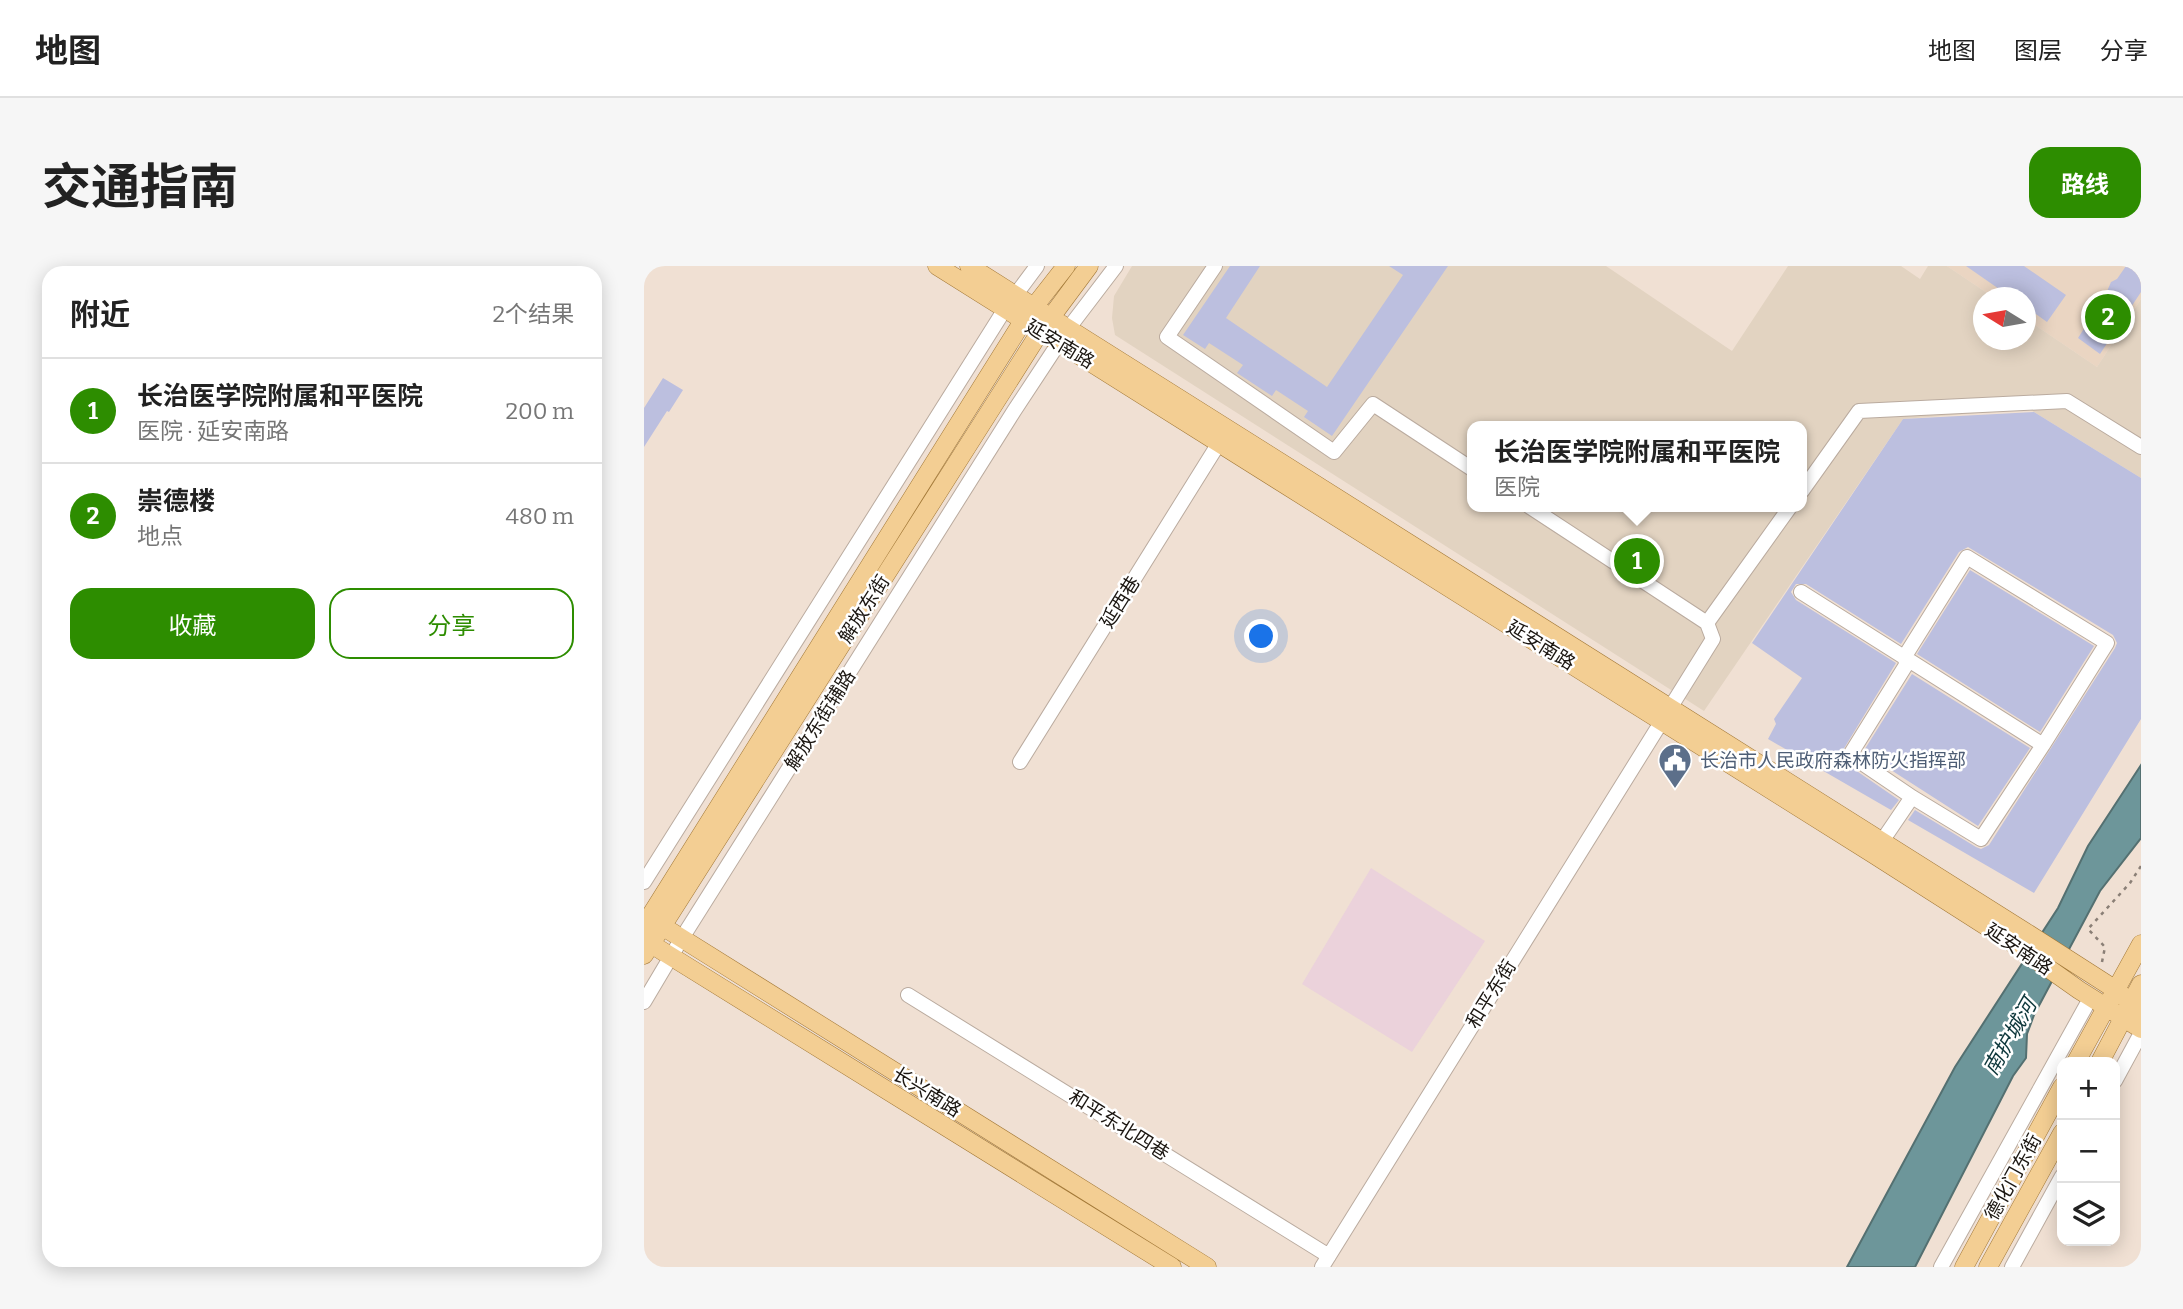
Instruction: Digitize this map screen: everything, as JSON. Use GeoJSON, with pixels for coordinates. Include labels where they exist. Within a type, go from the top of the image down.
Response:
{"type":"FeatureCollection","features":[{"type":"Feature","properties":{"kind":"main road","name":"延安南路"},"geometry":{"type":"LineString","coordinates":[[937,266],[1010,301],[1034,306],[1045,324]]}},
{"type":"Feature","properties":{"kind":"main road","name":"延安南路"},"geometry":{"type":"LineString","coordinates":[[969,266],[1010,301],[1023,321],[1045,324],[2019,937],[2094,976],[2098,996]]}},
{"type":"Feature","properties":{"kind":"main road","name":"解放东街"},"geometry":{"type":"LineString","coordinates":[[647,950],[650,926],[1023,321],[1066,266]]}},
{"type":"Feature","properties":{"kind":"main road","name":"解放东街"},"geometry":{"type":"LineString","coordinates":[[650,926],[1045,324],[1089,266]]}},
{"type":"Feature","properties":{"kind":"main road","name":"延安南路"},"geometry":{"type":"LineString","coordinates":[[1064,336],[1219,443],[1665,714]]}},
{"type":"Feature","properties":{"kind":"main road","name":"长兴南路"},"geometry":{"type":"LineString","coordinates":[[650,926],[682,939],[1207,1267]]}},
{"type":"Feature","properties":{"kind":"main road","name":"延安南路"},"geometry":{"type":"LineString","coordinates":[[2019,937],[2098,996],[2132,1011],[2141,1031]]}},
{"type":"Feature","properties":{"kind":"main road"},"geometry":{"type":"LineString","coordinates":[[2078,1057],[2098,996],[2141,944]]}},
{"type":"Feature","properties":{"kind":"main road","name":"长兴南路"},"geometry":{"type":"LineString","coordinates":[[647,950],[671,957],[1172,1267]]}},
{"type":"Feature","properties":{"kind":"main road"},"geometry":{"type":"LineString","coordinates":[[2104,1057],[2132,1011],[2141,984]]}},
{"type":"Feature","properties":{"kind":"main road","name":"德化门东街"},"geometry":{"type":"LineString","coordinates":[[1964,1267],[2057,1096]]}},
{"type":"Feature","properties":{"kind":"main road","name":"德化门东街"},"geometry":{"type":"LineString","coordinates":[[1988,1267],[2057,1142]]}},
{"type":"Feature","properties":{"kind":"street"},"geometry":{"type":"LineString","coordinates":[[644,882],[1010,301],[1037,266]]}},
{"type":"Feature","properties":{"kind":"street","name":"解放东街辅路"},"geometry":{"type":"LineString","coordinates":[[644,1002],[1014,411],[1064,336],[1116,266]]}},
{"type":"Feature","properties":{"kind":"street"},"geometry":{"type":"LineString","coordinates":[[1215,266],[1167,337],[1335,452],[1373,404],[1467,466]]}},
{"type":"Feature","properties":{"kind":"street"},"geometry":{"type":"LineString","coordinates":[[1807,483],[1859,411],[2067,401],[2141,447]]}},
{"type":"Feature","properties":{"kind":"street","name":"延西巷"},"geometry":{"type":"LineString","coordinates":[[1020,762],[1219,443]]}},
{"type":"Feature","properties":{"kind":"street"},"geometry":{"type":"LineString","coordinates":[[1538,512],[1707,623],[1786,512]]}},
{"type":"Feature","properties":{"kind":"street"},"geometry":{"type":"LineString","coordinates":[[1967,557],[2107,643],[2043,745],[1981,839],[1850,755],[1906,665],[1905,656],[1967,557]]}},
{"type":"Feature","properties":{"kind":"street"},"geometry":{"type":"LineString","coordinates":[[1801,592],[2043,745]]}},
{"type":"Feature","properties":{"kind":"street","name":"和平东街"},"geometry":{"type":"LineString","coordinates":[[1325,1262],[1713,639],[1707,623]]}},
{"type":"Feature","properties":{"kind":"street"},"geometry":{"type":"LineString","coordinates":[[1877,848],[1912,797]]}},
{"type":"Feature","properties":{"kind":"street","name":"和平东北四巷"},"geometry":{"type":"LineString","coordinates":[[908,995],[1325,1262]]}},
{"type":"Feature","properties":{"kind":"street"},"geometry":{"type":"LineString","coordinates":[[1941,1267],[2098,996]]}},
{"type":"Feature","properties":{"kind":"street"},"geometry":{"type":"LineString","coordinates":[[2120,1071],[2141,1031]]}},
{"type":"Feature","properties":{"kind":"street"},"geometry":{"type":"LineString","coordinates":[[2012,1267],[2058,1183]]}},
{"type":"Feature","properties":{"kind":"path"},"geometry":{"type":"LineString","coordinates":[[2094,976],[2105,947],[2088,929],[2130,883],[2141,866]]}},
{"type":"Feature","properties":{"kind":"shaded area"},"geometry":{"type":"Polygon","coordinates":[[[1132,266],[1606,266],[1732,351],[1788,266],[1901,266],[1920,279],[1928,266],[1947,266],[1978,287],[1973,287],[1973,350],[2036,350],[2036,326],[2097,367],[2141,299],[2141,478],[2029,409],[1903,419],[1704,711],[1115,335],[1112,318],[1114,296],[1132,266]]]}},
{"type":"Feature","properties":{"kind":"shaded area"},"geometry":{"type":"Polygon","coordinates":[[[1947,266],[2141,266],[2141,299],[2097,367],[2036,326],[2036,287],[1978,287],[1947,266]]]}},
{"type":"Feature","properties":{"kind":"shaded area"},"geometry":{"type":"Polygon","coordinates":[[[1371,868],[1485,941],[1412,1052],[1302,984],[1371,868]]]}},
{"type":"Feature","properties":{"kind":"water","name":"南护城河"},"geometry":{"type":"Polygon","coordinates":[[[2141,765],[2141,838],[2100,891],[2034,1015],[2027,1034],[2026,1058],[2013,1076],[1915,1267],[1847,1267],[1955,1067],[2058,908],[2088,846],[2141,765]]]}},
{"type":"Feature","properties":{"kind":"building"},"geometry":{"type":"Polygon","coordinates":[[[1230,266],[1260,266],[1226,318],[1327,387],[1403,275],[1389,266],[1448,266],[1332,436],[1304,417],[1308,411],[1276,390],[1272,396],[1237,373],[1243,365],[1209,343],[1205,349],[1183,335],[1230,266]]]}},
{"type":"Feature","properties":{"kind":"building"},"geometry":{"type":"Polygon","coordinates":[[[1966,266],[2024,266],[2066,295],[2047,322],[2036,314],[2036,287],[1996,287],[1966,266]]]}},
{"type":"Feature","properties":{"kind":"building"},"geometry":{"type":"Polygon","coordinates":[[[2126,266],[2141,266],[2141,292],[2100,354],[2078,338],[2111,282],[2117,279],[2126,266]]]}},
{"type":"Feature","properties":{"kind":"building"},"geometry":{"type":"Polygon","coordinates":[[[663,378],[683,390],[644,447],[644,408],[663,378]]]}},
{"type":"Feature","properties":{"kind":"building"},"geometry":{"type":"Polygon","coordinates":[[[2034,412],[2141,478],[2141,719],[2034,893],[1908,820],[1915,810],[1976,847],[1981,849],[1989,845],[2115,648],[2117,643],[2113,635],[1968,547],[1959,552],[1901,644],[1806,584],[1796,584],[1791,592],[1796,600],[1896,663],[1840,755],[1845,763],[1899,800],[1891,810],[1768,739],[1776,724],[1774,719],[1802,678],[1752,643],[1903,419],[2034,412]]]}},
{"type":"Feature","properties":{"kind":"building"},"geometry":{"type":"Polygon","coordinates":[[[1970,570],[2094,646],[2040,732],[1917,654],[1970,570]]]}},
{"type":"Feature","properties":{"kind":"building"},"geometry":{"type":"Polygon","coordinates":[[[1912,674],[2030,748],[1978,826],[1863,752],[1912,674]]]}},
{"type":"Feature","properties":{"kind":"place","name":"崇德楼"},"geometry":{"type":"Point","coordinates":[2108,317]}},
{"type":"Feature","properties":{"kind":"place","name":"长治医学院附属和平医院"},"geometry":{"type":"Point","coordinates":[1637,561]}},
{"type":"Feature","properties":{"kind":"place","name":"长治市人民政府森林防火指挥部"},"geometry":{"type":"Point","coordinates":[1675,790]}}]}
